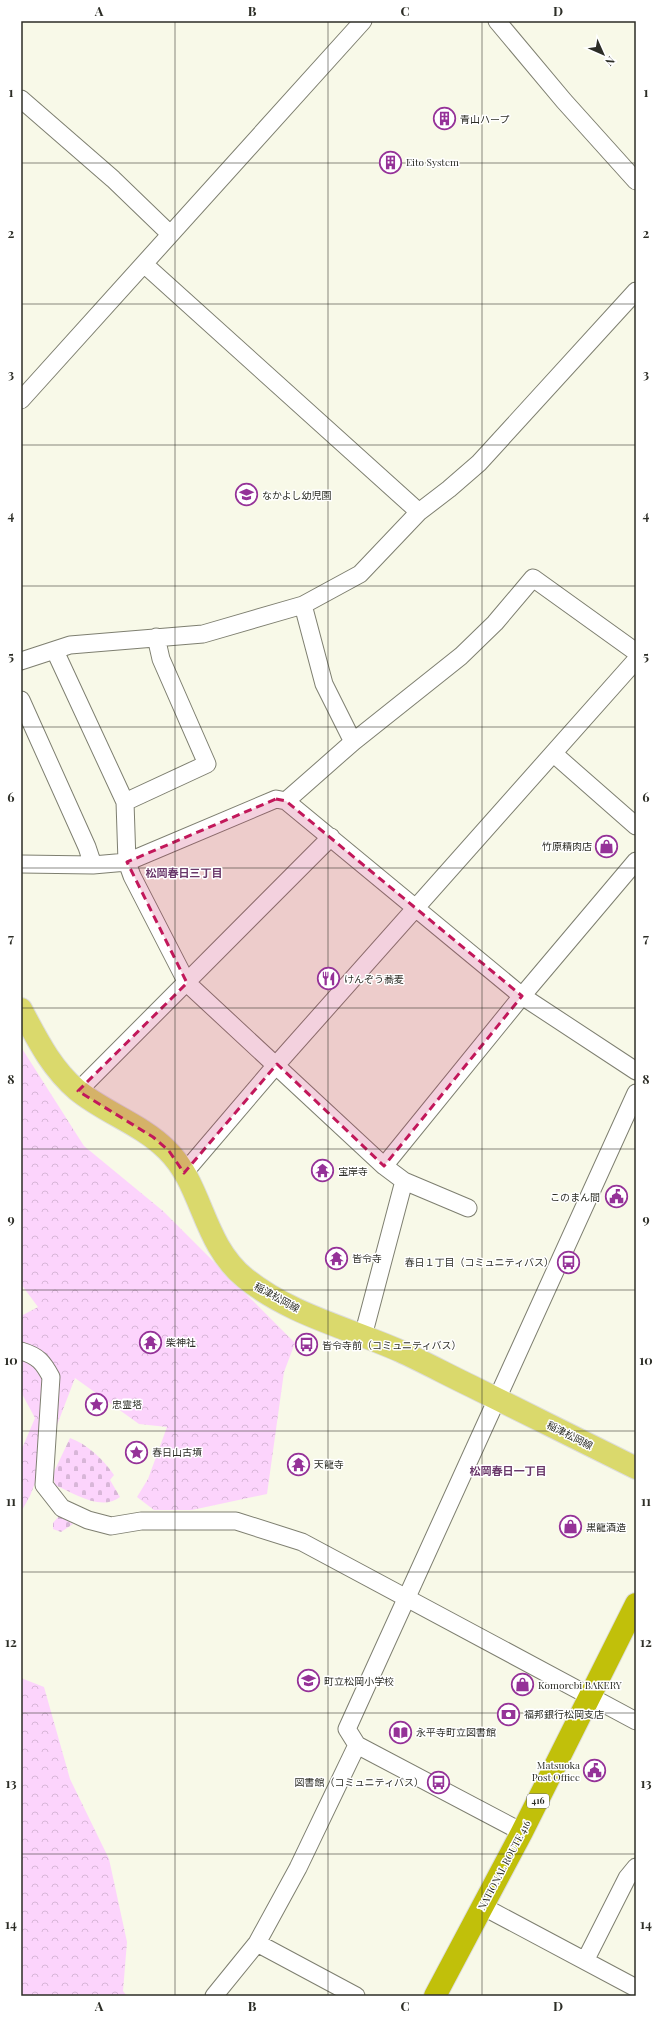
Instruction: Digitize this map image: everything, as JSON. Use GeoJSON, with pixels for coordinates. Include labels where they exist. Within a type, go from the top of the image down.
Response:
{"type":"FeatureCollection","features":[{"type":"Feature","properties":{"kind":"highway","name":"NATIONAL ROUTE 416"},"geometry":{"type":"LineString","coordinates":[[435,1996],[522,1832],[636,1604]]}},
{"type":"Feature","properties":{"kind":"main road","name":"稲津松岡線"},"geometry":{"type":"LineString","coordinates":[[21,1009],[53,1066],[78,1091],[153,1137],[168,1151],[184,1173],[216,1245],[225,1259],[244,1278],[265,1293],[291,1307],[400,1351],[636,1468]]}},
{"type":"Feature","properties":{"kind":"street"},"geometry":{"type":"LineString","coordinates":[[21,400],[363,21]]}},
{"type":"Feature","properties":{"kind":"street"},"geometry":{"type":"LineString","coordinates":[[497,21],[564,101],[636,181]]}},
{"type":"Feature","properties":{"kind":"street"},"geometry":{"type":"LineString","coordinates":[[21,99],[113,179],[170,234]]}},
{"type":"Feature","properties":{"kind":"street"},"geometry":{"type":"LineString","coordinates":[[144,264],[419,512]]}},
{"type":"Feature","properties":{"kind":"street"},"geometry":{"type":"LineString","coordinates":[[21,661],[70,645],[202,634],[303,605],[360,574],[419,512],[449,489],[478,463],[636,291]]}},
{"type":"Feature","properties":{"kind":"street"},"geometry":{"type":"LineString","coordinates":[[286,801],[353,742],[460,656],[495,623],[533,578],[636,652]]}},
{"type":"Feature","properties":{"kind":"street"},"geometry":{"type":"LineString","coordinates":[[303,605],[324,684],[353,742]]}},
{"type":"Feature","properties":{"kind":"street"},"geometry":{"type":"LineString","coordinates":[[125,802],[207,764],[161,659],[156,637]]}},
{"type":"Feature","properties":{"kind":"street"},"geometry":{"type":"LineString","coordinates":[[55,650],[125,802],[128,862],[132,876],[187,983],[277,1064],[384,1166],[404,1181],[468,1208]]}},
{"type":"Feature","properties":{"kind":"street"},"geometry":{"type":"LineString","coordinates":[[184,1173],[277,1064],[636,660]]}},
{"type":"Feature","properties":{"kind":"street"},"geometry":{"type":"LineString","coordinates":[[21,700],[87,847],[93,865]]}},
{"type":"Feature","properties":{"kind":"street"},"geometry":{"type":"LineString","coordinates":[[554,754],[636,826]]}},
{"type":"Feature","properties":{"kind":"street"},"geometry":{"type":"LineString","coordinates":[[21,864],[93,865],[128,862],[276,799],[286,801],[522,996],[636,1071]]}},
{"type":"Feature","properties":{"kind":"street"},"geometry":{"type":"LineString","coordinates":[[78,1091],[331,837]]}},
{"type":"Feature","properties":{"kind":"street"},"geometry":{"type":"LineString","coordinates":[[384,1166],[522,996],[636,861]]}},
{"type":"Feature","properties":{"kind":"street"},"geometry":{"type":"LineString","coordinates":[[522,1832],[357,1745],[347,1729],[636,1093]]}},
{"type":"Feature","properties":{"kind":"street"},"geometry":{"type":"LineString","coordinates":[[363,1336],[404,1181]]}},
{"type":"Feature","properties":{"kind":"street"},"geometry":{"type":"LineString","coordinates":[[21,1351],[34,1355],[45,1366],[51,1377],[44,1485],[62,1508],[88,1520],[111,1526],[141,1521],[236,1521],[302,1542],[636,1720]]}},
{"type":"Feature","properties":{"kind":"street"},"geometry":{"type":"LineString","coordinates":[[214,1996],[257,1943],[298,1868],[357,1745]]}},
{"type":"Feature","properties":{"kind":"street"},"geometry":{"type":"LineString","coordinates":[[585,1961],[633,1876]]}},
{"type":"Feature","properties":{"kind":"street"},"geometry":{"type":"LineString","coordinates":[[482,1906],[636,1988]]}},
{"type":"Feature","properties":{"kind":"street"},"geometry":{"type":"LineString","coordinates":[[257,1943],[356,1996]]}},
{"type":"Feature","properties":{"kind":"highlighted area"},"geometry":{"type":"Polygon","coordinates":[[[276,799],[286,801],[522,996],[384,1166],[277,1064],[184,1173],[169,1151],[153,1137],[78,1091],[187,983],[127,862],[276,799]]]}},
{"type":"Feature","properties":{"kind":"green space"},"geometry":{"type":"Polygon","coordinates":[[[21,1047],[84,1146],[163,1211],[295,1343],[284,1372],[267,1494],[192,1510],[154,1510],[137,1497],[148,1479],[167,1427],[139,1424],[75,1378],[30,1496],[21,1512],[21,1451],[35,1418],[21,1392],[21,1316],[38,1307],[21,1284],[21,1047]]]}},
{"type":"Feature","properties":{"kind":"green space"},"geometry":{"type":"Polygon","coordinates":[[[70,1438],[88,1448],[105,1463],[114,1475],[110,1480],[120,1497],[113,1501],[104,1503],[96,1502],[88,1500],[55,1485],[53,1474],[70,1438]]]}},
{"type":"Feature","properties":{"kind":"green space"},"geometry":{"type":"Polygon","coordinates":[[[59,1516],[73,1524],[61,1532],[53,1529],[53,1523],[59,1516]]]}},
{"type":"Feature","properties":{"kind":"green space"},"geometry":{"type":"Polygon","coordinates":[[[21,1678],[44,1687],[70,1779],[109,1859],[127,1942],[123,1991],[127,1996],[21,1996],[21,1678]]]}},
{"type":"Feature","properties":{"kind":"place","name":"青山ハープ"},"geometry":{"type":"Point","coordinates":[445,119]}},
{"type":"Feature","properties":{"kind":"place","name":"Eito System"},"geometry":{"type":"Point","coordinates":[390,162]}},
{"type":"Feature","properties":{"kind":"place","name":"なかよし幼児園"},"geometry":{"type":"Point","coordinates":[247,495]}},
{"type":"Feature","properties":{"kind":"place","name":"竹原精肉店"},"geometry":{"type":"Point","coordinates":[607,846]}},
{"type":"Feature","properties":{"kind":"place","name":"けんぞう蕎麦"},"geometry":{"type":"Point","coordinates":[329,979]}},
{"type":"Feature","properties":{"kind":"place","name":"宝岸寺"},"geometry":{"type":"Point","coordinates":[323,1171]}},
{"type":"Feature","properties":{"kind":"place","name":"このまん間"},"geometry":{"type":"Point","coordinates":[616,1197]}},
{"type":"Feature","properties":{"kind":"place","name":"皆令寺"},"geometry":{"type":"Point","coordinates":[336,1258]}},
{"type":"Feature","properties":{"kind":"place","name":"春日１丁目（コミュニティバス）"},"geometry":{"type":"Point","coordinates":[569,1262]}},
{"type":"Feature","properties":{"kind":"place","name":"柴神社"},"geometry":{"type":"Point","coordinates":[150,1342]}},
{"type":"Feature","properties":{"kind":"place","name":"皆令寺前（コミュニティバス）"},"geometry":{"type":"Point","coordinates":[306,1345]}},
{"type":"Feature","properties":{"kind":"place","name":"忠霊塔"},"geometry":{"type":"Point","coordinates":[96,1404]}},
{"type":"Feature","properties":{"kind":"place","name":"春日山古墳"},"geometry":{"type":"Point","coordinates":[136,1452]}},
{"type":"Feature","properties":{"kind":"place","name":"天龍寺"},"geometry":{"type":"Point","coordinates":[299,1464]}},
{"type":"Feature","properties":{"kind":"place","name":"黒龍酒造"},"geometry":{"type":"Point","coordinates":[570,1527]}},
{"type":"Feature","properties":{"kind":"place","name":"町立松岡小学校"},"geometry":{"type":"Point","coordinates":[308,1681]}},
{"type":"Feature","properties":{"kind":"place","name":"Komorebi BAKERY"},"geometry":{"type":"Point","coordinates":[522,1685]}},
{"type":"Feature","properties":{"kind":"place","name":"福邦銀行松岡支店"},"geometry":{"type":"Point","coordinates":[508,1714]}},
{"type":"Feature","properties":{"kind":"place","name":"永平寺町立図書館"},"geometry":{"type":"Point","coordinates":[400,1732]}},
{"type":"Feature","properties":{"kind":"place","name":"Matsuoka Post Office"},"geometry":{"type":"Point","coordinates":[595,1771]}},
{"type":"Feature","properties":{"kind":"place","name":"図書館（コミュニティバス）"},"geometry":{"type":"Point","coordinates":[439,1782]}},
{"type":"Feature","properties":{"kind":"district","name":"松岡春日三丁目"},"geometry":{"type":"Point","coordinates":[184,873]}},
{"type":"Feature","properties":{"kind":"district","name":"松岡春日一丁目"},"geometry":{"type":"Point","coordinates":[508,1471]}}]}
